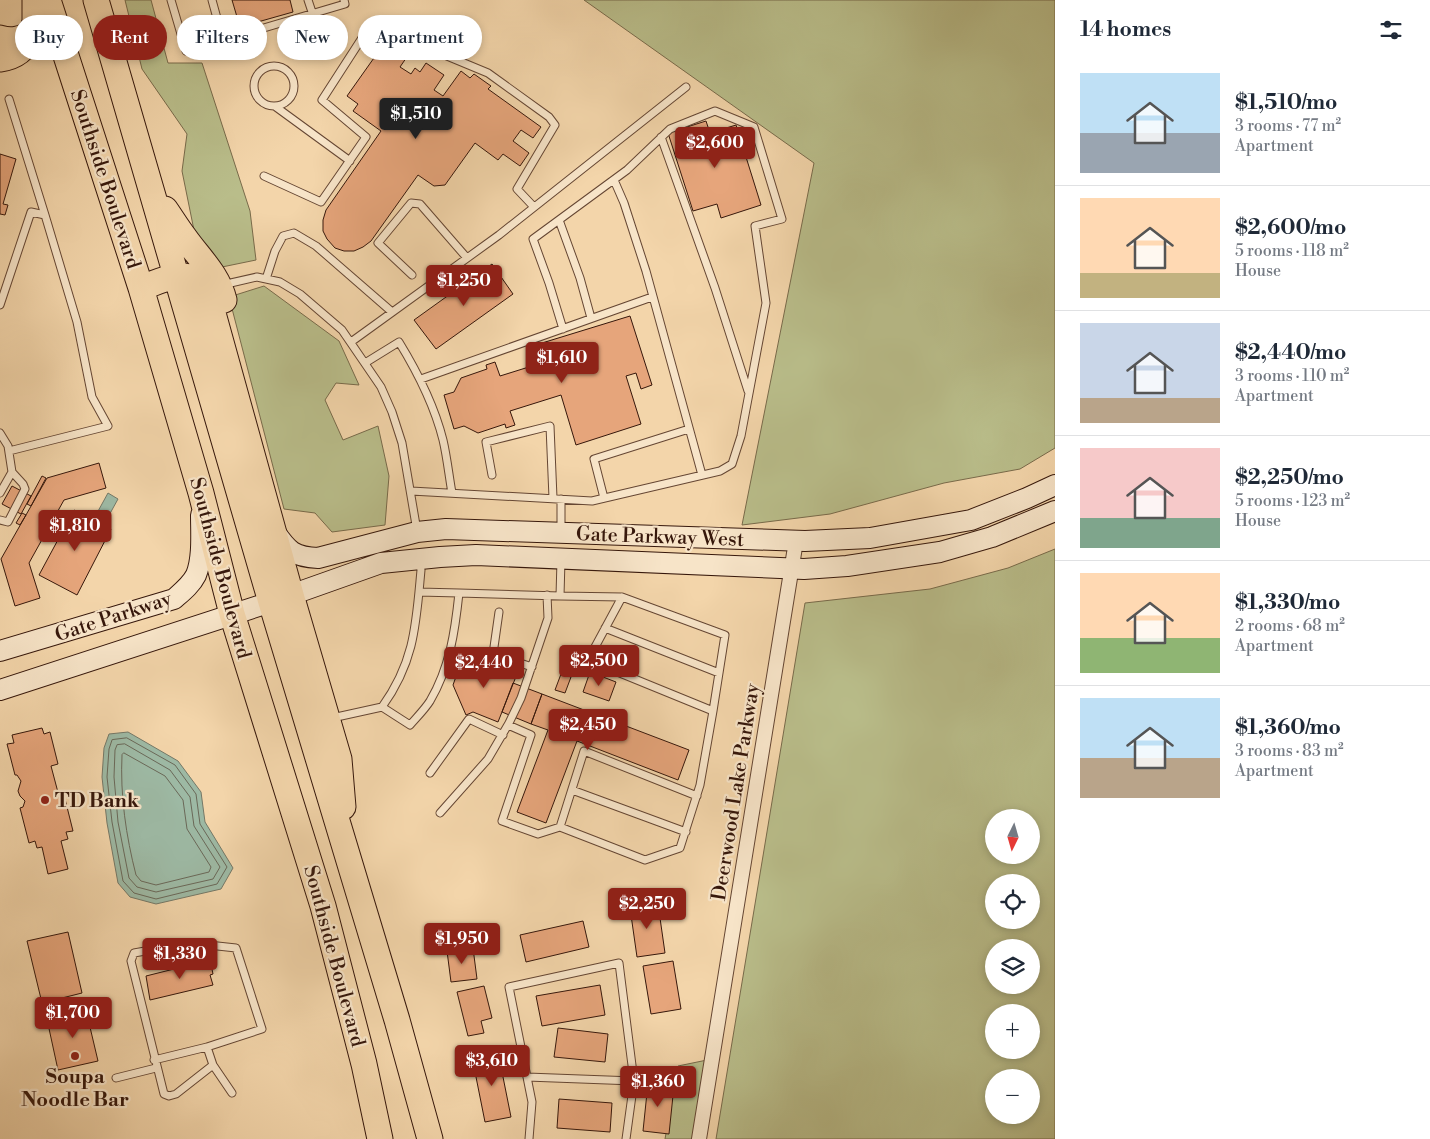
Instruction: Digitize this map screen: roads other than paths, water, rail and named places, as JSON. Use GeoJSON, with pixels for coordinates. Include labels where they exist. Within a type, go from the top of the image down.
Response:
{"type":"FeatureCollection","features":[{"type":"Feature","properties":{"kind":"highway"},"geometry":{"type":"LineString","coordinates":[[35,0],[35,15]]}},
{"type":"Feature","properties":{"kind":"highway","name":"Southside Boulevard"},"geometry":{"type":"LineString","coordinates":[[48,0],[141,288],[201,493],[232,614],[323,906],[364,1064],[380,1139]]}},
{"type":"Feature","properties":{"kind":"highway"},"geometry":{"type":"LineString","coordinates":[[90,0],[96,15]]}},
{"type":"Feature","properties":{"kind":"highway","name":"Southside Boulevard"},"geometry":{"type":"LineString","coordinates":[[96,0],[100,15]]}},
{"type":"Feature","properties":{"kind":"highway"},"geometry":{"type":"LineString","coordinates":[[0,38],[15,40]]}},
{"type":"Feature","properties":{"kind":"highway"},"geometry":{"type":"LineString","coordinates":[[0,59],[15,55]]}},
{"type":"Feature","properties":{"kind":"highway","name":"Southside Boulevard"},"geometry":{"type":"LineString","coordinates":[[114,60],[177,275],[281,598],[348,858],[397,1020],[430,1139]]}},
{"type":"Feature","properties":{"kind":"highway"},"geometry":{"type":"LineString","coordinates":[[152,188],[185,238],[209,268],[219,286],[226,306],[234,388]]}},
{"type":"Feature","properties":{"kind":"highway"},"geometry":{"type":"LineString","coordinates":[[141,288],[177,275],[191,277],[202,286],[211,306],[273,529],[281,598],[328,719],[339,759],[348,858]]}},
{"type":"Feature","properties":{"kind":"main road","name":"Gate Parkway West"},"geometry":{"type":"LineString","coordinates":[[273,529],[286,548],[304,557],[318,558],[417,532],[446,529],[796,541],[870,538],[971,520],[1055,485]]}},
{"type":"Feature","properties":{"kind":"main road","name":"Gate Parkway"},"geometry":{"type":"LineString","coordinates":[[0,651],[174,599],[186,589],[196,576],[199,560],[201,493]]}},
{"type":"Feature","properties":{"kind":"main road","name":"Gate Parkway West"},"geometry":{"type":"LineString","coordinates":[[281,598],[381,563],[476,555],[791,569],[847,566],[940,552],[992,537],[1055,510]]}},
{"type":"Feature","properties":{"kind":"main road"},"geometry":{"type":"LineString","coordinates":[[417,532],[419,559]]}},
{"type":"Feature","properties":{"kind":"main road"},"geometry":{"type":"LineString","coordinates":[[560,533],[560,559]]}},
{"type":"Feature","properties":{"kind":"main road","name":"Gate Parkway"},"geometry":{"type":"LineString","coordinates":[[0,690],[281,598]]}},
{"type":"Feature","properties":{"kind":"street","name":"Deerwood Lake Parkway"},"geometry":{"type":"LineString","coordinates":[[699,1139],[796,541]]}},
{"type":"Feature","properties":{"kind":"lane"},"geometry":{"type":"LineString","coordinates":[[171,0],[177,20]]}},
{"type":"Feature","properties":{"kind":"lane"},"geometry":{"type":"LineString","coordinates":[[212,0],[216,15]]}},
{"type":"Feature","properties":{"kind":"lane"},"geometry":{"type":"LineString","coordinates":[[308,0],[312,15],[345,4],[344,0]]}},
{"type":"Feature","properties":{"kind":"lane"},"geometry":{"type":"LineString","coordinates":[[264,176],[321,202],[366,137],[322,100],[362,38],[380,28],[396,25],[447,56],[488,73],[549,117],[555,125],[517,189],[534,207]]}},
{"type":"Feature","properties":{"kind":"lane"},"geometry":{"type":"LineString","coordinates":[[276,107],[287,102],[294,91],[294,84],[289,73],[278,67],[271,66],[264,68],[255,78],[254,92],[262,103],[276,107],[350,161]]}},
{"type":"Feature","properties":{"kind":"lane"},"geometry":{"type":"LineString","coordinates":[[351,342],[534,207],[686,87]]}},
{"type":"Feature","properties":{"kind":"lane"},"geometry":{"type":"LineString","coordinates":[[9,99],[77,322],[92,397],[108,426],[9,451]]}},
{"type":"Feature","properties":{"kind":"lane"},"geometry":{"type":"LineString","coordinates":[[411,491],[592,501],[702,475],[726,468],[735,460],[766,303],[755,226],[782,219],[754,127],[715,111],[670,129],[627,170],[532,239],[563,329]]}},
{"type":"Feature","properties":{"kind":"lane"},"geometry":{"type":"LineString","coordinates":[[661,138],[749,394]]}},
{"type":"Feature","properties":{"kind":"lane"},"geometry":{"type":"LineString","coordinates":[[614,180],[635,238],[702,475]]}},
{"type":"Feature","properties":{"kind":"lane"},"geometry":{"type":"LineString","coordinates":[[412,275],[378,243],[411,203],[420,204],[467,258]]}},
{"type":"Feature","properties":{"kind":"lane"},"geometry":{"type":"LineString","coordinates":[[0,304],[2,291],[31,212],[45,215]]}},
{"type":"Feature","properties":{"kind":"lane"},"geometry":{"type":"LineString","coordinates":[[559,220],[580,278],[591,318]]}},
{"type":"Feature","properties":{"kind":"lane"},"geometry":{"type":"LineString","coordinates":[[266,279],[275,251],[283,236],[294,234],[316,246],[392,312]]}},
{"type":"Feature","properties":{"kind":"lane"},"geometry":{"type":"LineString","coordinates":[[219,286],[257,277],[280,282],[300,294],[342,330],[381,387],[392,412],[402,443],[417,532]]}},
{"type":"Feature","properties":{"kind":"lane"},"geometry":{"type":"LineString","coordinates":[[421,379],[652,297]]}},
{"type":"Feature","properties":{"kind":"lane"},"geometry":{"type":"LineString","coordinates":[[365,362],[399,342],[421,379],[434,411],[443,440],[452,493]]}},
{"type":"Feature","properties":{"kind":"lane"},"geometry":{"type":"LineString","coordinates":[[492,475],[486,442],[550,426],[560,533]]}},
{"type":"Feature","properties":{"kind":"lane"},"geometry":{"type":"LineString","coordinates":[[604,498],[594,459],[689,429]]}},
{"type":"Feature","properties":{"kind":"lane"},"geometry":{"type":"LineString","coordinates":[[0,434],[8,446],[12,472],[25,489],[8,522],[0,520]]}},
{"type":"Feature","properties":{"kind":"lane"},"geometry":{"type":"LineString","coordinates":[[0,493],[12,472]]}},
{"type":"Feature","properties":{"kind":"lane"},"geometry":{"type":"LineString","coordinates":[[328,719],[382,707],[394,690],[403,672],[415,633],[421,570],[419,559]]}},
{"type":"Feature","properties":{"kind":"lane"},"geometry":{"type":"LineString","coordinates":[[560,559],[560,596]]}},
{"type":"Feature","properties":{"kind":"lane"},"geometry":{"type":"LineString","coordinates":[[419,592],[622,597],[725,635],[700,785],[680,848],[645,860],[560,827],[538,834],[502,821],[531,735],[508,725]]}},
{"type":"Feature","properties":{"kind":"lane"},"geometry":{"type":"LineString","coordinates":[[382,707],[410,725],[429,702],[451,652],[456,628],[459,593]]}},
{"type":"Feature","properties":{"kind":"lane"},"geometry":{"type":"LineString","coordinates":[[440,813],[488,759],[508,725],[521,698],[548,618],[547,595]]}},
{"type":"Feature","properties":{"kind":"lane"},"geometry":{"type":"LineString","coordinates":[[622,597],[588,660],[713,710]]}},
{"type":"Feature","properties":{"kind":"lane"},"geometry":{"type":"LineString","coordinates":[[499,612],[493,654],[532,666]]}},
{"type":"Feature","properties":{"kind":"lane"},"geometry":{"type":"LineString","coordinates":[[606,628],[719,673]]}},
{"type":"Feature","properties":{"kind":"lane"},"geometry":{"type":"LineString","coordinates":[[430,773],[469,719],[502,735]]}},
{"type":"Feature","properties":{"kind":"lane"},"geometry":{"type":"LineString","coordinates":[[560,827],[584,751],[697,796]]}},
{"type":"Feature","properties":{"kind":"lane"},"geometry":{"type":"LineString","coordinates":[[572,790],[686,832]]}},
{"type":"Feature","properties":{"kind":"lane"},"geometry":{"type":"LineString","coordinates":[[154,1060],[262,1029],[236,948],[190,943],[134,953],[131,961],[154,1060],[164,1094],[169,1096],[176,1094],[213,1065]]}},
{"type":"Feature","properties":{"kind":"lane"},"geometry":{"type":"LineString","coordinates":[[529,1139],[532,1102],[509,987],[619,963],[634,1081],[626,1139]]}},
{"type":"Feature","properties":{"kind":"lane"},"geometry":{"type":"LineString","coordinates":[[207,1046],[213,1065],[232,1093]]}},
{"type":"Feature","properties":{"kind":"lane"},"geometry":{"type":"LineString","coordinates":[[116,1078],[156,1068]]}},
{"type":"Feature","properties":{"kind":"lane"},"geometry":{"type":"LineString","coordinates":[[527,1078],[634,1081]]}},
{"type":"Feature","properties":{"kind":"water"},"geometry":{"type":"Polygon","coordinates":[[[108,493],[118,499],[107,519],[97,513],[108,493]]]}},
{"type":"Feature","properties":{"kind":"water"},"geometry":{"type":"Polygon","coordinates":[[[128,732],[178,761],[201,792],[205,822],[233,868],[221,889],[156,904],[130,897],[118,883],[107,823],[102,777],[104,748],[109,734],[128,732]]]}},
{"type":"Feature","properties":{"kind":"place","name":"TD Bank"},"geometry":{"type":"Point","coordinates":[45,800]}},
{"type":"Feature","properties":{"kind":"place","name":"Soupa Noodle Bar"},"geometry":{"type":"Point","coordinates":[75,1056]}}]}
